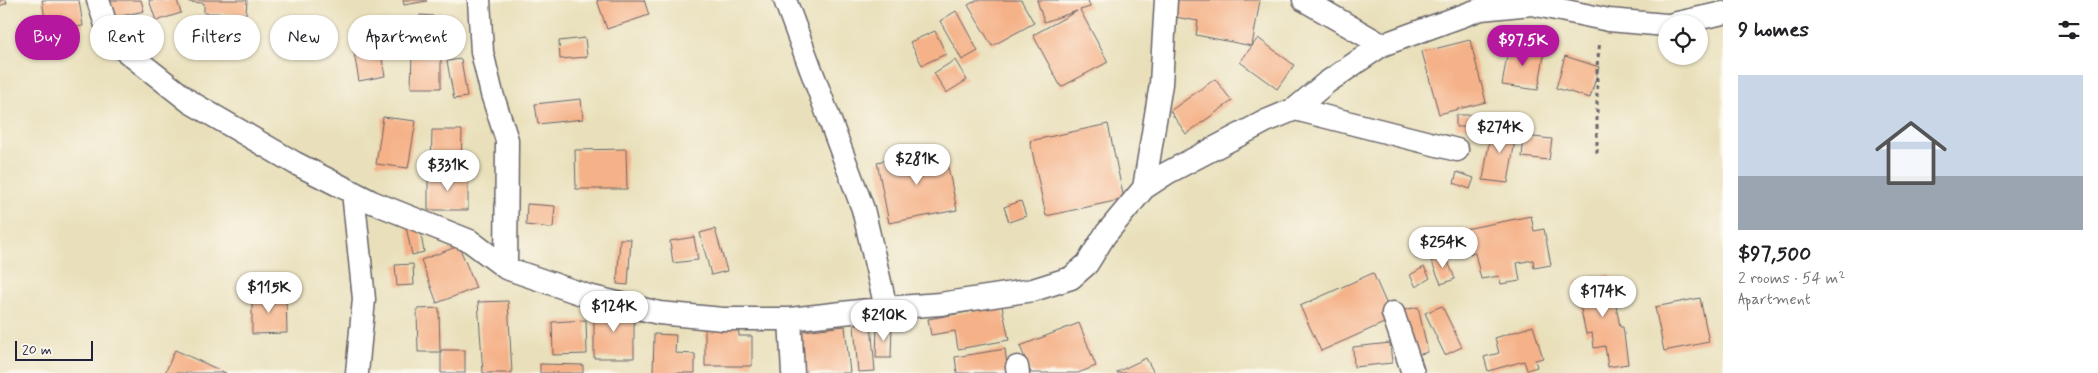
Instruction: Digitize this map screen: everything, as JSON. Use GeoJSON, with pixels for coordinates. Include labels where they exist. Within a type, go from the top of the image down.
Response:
{"type":"FeatureCollection","features":[{"type":"Feature","properties":{"kind":"street"},"geometry":{"type":"LineString","coordinates":[[98,0],[106,25],[118,45],[190,102],[295,163],[372,202],[470,241],[506,268],[588,296],[659,314],[723,319],[790,320],[886,308],[983,299],[1033,290],[1071,278],[1087,264],[1105,235],[1144,188],[1167,173],[1266,120],[1295,109],[1326,83],[1382,45],[1480,9],[1532,4],[1609,20],[1658,24]]}},
{"type":"Feature","properties":{"kind":"street"},"geometry":{"type":"LineString","coordinates":[[479,0],[482,52],[492,94],[507,140],[506,268]]}},
{"type":"Feature","properties":{"kind":"street"},"geometry":{"type":"LineString","coordinates":[[785,0],[863,209],[875,253],[886,308]]}},
{"type":"Feature","properties":{"kind":"street"},"geometry":{"type":"LineString","coordinates":[[1144,188],[1161,84],[1166,0]]}},
{"type":"Feature","properties":{"kind":"street"},"geometry":{"type":"LineString","coordinates":[[1304,0],[1382,45]]}},
{"type":"Feature","properties":{"kind":"street"},"geometry":{"type":"LineString","coordinates":[[1708,16],[1723,13]]}},
{"type":"Feature","properties":{"kind":"street"},"geometry":{"type":"LineString","coordinates":[[1295,109],[1457,150]]}},
{"type":"Feature","properties":{"kind":"street"},"geometry":{"type":"LineString","coordinates":[[353,192],[364,299],[357,373]]}},
{"type":"Feature","properties":{"kind":"street"},"geometry":{"type":"LineString","coordinates":[[1393,314],[1413,373]]}},
{"type":"Feature","properties":{"kind":"street"},"geometry":{"type":"LineString","coordinates":[[790,320],[791,369]]}},
{"type":"Feature","properties":{"kind":"path"},"geometry":{"type":"LineString","coordinates":[[1597,153],[1597,66],[1601,36],[1609,20]]}},
{"type":"Feature","properties":{"kind":"building"},"geometry":{"type":"Polygon","coordinates":[[[0,0],[6,0],[7,3],[0,6],[0,0]]]}},
{"type":"Feature","properties":{"kind":"building"},"geometry":{"type":"Polygon","coordinates":[[[42,0],[79,0],[83,26],[80,26],[80,15],[44,15],[42,0]]]}},
{"type":"Feature","properties":{"kind":"building"},"geometry":{"type":"Polygon","coordinates":[[[104,0],[141,0],[144,11],[126,15],[107,15],[104,0]]]}},
{"type":"Feature","properties":{"kind":"building"},"geometry":{"type":"Polygon","coordinates":[[[149,0],[177,0],[181,13],[164,18],[164,15],[154,15],[149,0]]]}},
{"type":"Feature","properties":{"kind":"building"},"geometry":{"type":"Polygon","coordinates":[[[189,0],[247,0],[246,14],[204,13],[204,3],[189,2],[189,0]]]}},
{"type":"Feature","properties":{"kind":"building"},"geometry":{"type":"Polygon","coordinates":[[[403,0],[426,0],[427,1],[404,5],[403,0]]]}},
{"type":"Feature","properties":{"kind":"building"},"geometry":{"type":"Polygon","coordinates":[[[597,0],[644,0],[649,15],[607,29],[597,0]]]}},
{"type":"Feature","properties":{"kind":"building"},"geometry":{"type":"Polygon","coordinates":[[[977,0],[1021,0],[1034,23],[992,46],[968,5],[977,0]]]}},
{"type":"Feature","properties":{"kind":"building"},"geometry":{"type":"Polygon","coordinates":[[[1037,0],[1088,0],[1090,7],[1080,10],[1108,62],[1061,87],[1033,35],[1077,11],[1044,22],[1037,0]]]}},
{"type":"Feature","properties":{"kind":"building"},"geometry":{"type":"Polygon","coordinates":[[[1172,0],[1260,0],[1252,46],[1196,35],[1198,21],[1169,16],[1172,0]]]}},
{"type":"Feature","properties":{"kind":"building"},"geometry":{"type":"Polygon","coordinates":[[[956,11],[978,51],[962,60],[940,21],[956,11]]]}},
{"type":"Feature","properties":{"kind":"building"},"geometry":{"type":"Polygon","coordinates":[[[935,31],[946,54],[922,65],[910,42],[935,31]]]}},
{"type":"Feature","properties":{"kind":"building"},"geometry":{"type":"Polygon","coordinates":[[[585,38],[587,57],[560,59],[559,41],[585,38]]]}},
{"type":"Feature","properties":{"kind":"building"},"geometry":{"type":"Polygon","coordinates":[[[1258,38],[1294,65],[1277,89],[1240,62],[1258,38]]]}},
{"type":"Feature","properties":{"kind":"building"},"geometry":{"type":"Polygon","coordinates":[[[1470,40],[1486,102],[1439,114],[1422,52],[1470,40]]]}},
{"type":"Feature","properties":{"kind":"building"},"geometry":{"type":"Polygon","coordinates":[[[1509,44],[1545,50],[1538,90],[1502,85],[1509,44]]]}},
{"type":"Feature","properties":{"kind":"building"},"geometry":{"type":"Polygon","coordinates":[[[1565,56],[1599,67],[1590,98],[1556,88],[1565,56]]]}},
{"type":"Feature","properties":{"kind":"building"},"geometry":{"type":"Polygon","coordinates":[[[355,60],[382,60],[385,76],[359,81],[355,60]]]}},
{"type":"Feature","properties":{"kind":"building"},"geometry":{"type":"Polygon","coordinates":[[[412,60],[441,60],[441,88],[411,88],[412,60]]]}},
{"type":"Feature","properties":{"kind":"building"},"geometry":{"type":"Polygon","coordinates":[[[461,60],[467,97],[454,99],[447,61],[461,60]]]}},
{"type":"Feature","properties":{"kind":"building"},"geometry":{"type":"Polygon","coordinates":[[[955,60],[967,80],[946,93],[934,73],[955,60]]]}},
{"type":"Feature","properties":{"kind":"building"},"geometry":{"type":"Polygon","coordinates":[[[1215,79],[1232,101],[1186,134],[1170,111],[1215,79]]]}},
{"type":"Feature","properties":{"kind":"building"},"geometry":{"type":"Polygon","coordinates":[[[581,99],[583,119],[538,124],[535,104],[581,99]]]}},
{"type":"Feature","properties":{"kind":"building"},"geometry":{"type":"Polygon","coordinates":[[[1456,115],[1479,115],[1479,127],[1456,127],[1456,115]]]}},
{"type":"Feature","properties":{"kind":"building"},"geometry":{"type":"Polygon","coordinates":[[[383,117],[416,121],[408,168],[376,164],[383,117]]]}},
{"type":"Feature","properties":{"kind":"building"},"geometry":{"type":"Polygon","coordinates":[[[1108,124],[1124,199],[1046,216],[1030,141],[1108,124]]]}},
{"type":"Feature","properties":{"kind":"building"},"geometry":{"type":"Polygon","coordinates":[[[1492,124],[1517,128],[1508,183],[1483,180],[1492,124]]]}},
{"type":"Feature","properties":{"kind":"building"},"geometry":{"type":"Polygon","coordinates":[[[432,130],[462,130],[461,170],[431,170],[432,130]]]}},
{"type":"Feature","properties":{"kind":"building"},"geometry":{"type":"Polygon","coordinates":[[[1524,136],[1552,139],[1549,160],[1522,157],[1524,136]]]}},
{"type":"Feature","properties":{"kind":"building"},"geometry":{"type":"Polygon","coordinates":[[[944,148],[957,210],[889,223],[877,162],[944,148]]]}},
{"type":"Feature","properties":{"kind":"building"},"geometry":{"type":"Polygon","coordinates":[[[626,149],[627,189],[576,189],[575,150],[626,149]]]}},
{"type":"Feature","properties":{"kind":"building"},"geometry":{"type":"Polygon","coordinates":[[[1457,172],[1474,178],[1470,189],[1454,183],[1457,172]]]}},
{"type":"Feature","properties":{"kind":"building"},"geometry":{"type":"Polygon","coordinates":[[[428,174],[468,174],[468,210],[428,210],[428,174]]]}},
{"type":"Feature","properties":{"kind":"building"},"geometry":{"type":"Polygon","coordinates":[[[1021,201],[1026,216],[1009,222],[1004,207],[1021,201]]]}},
{"type":"Feature","properties":{"kind":"building"},"geometry":{"type":"Polygon","coordinates":[[[527,204],[555,206],[553,228],[526,225],[527,204]]]}},
{"type":"Feature","properties":{"kind":"building"},"geometry":{"type":"Polygon","coordinates":[[[1531,216],[1534,231],[1544,229],[1551,265],[1534,268],[1533,260],[1517,263],[1520,281],[1501,284],[1499,276],[1481,279],[1475,253],[1470,254],[1465,229],[1531,216]]]}},
{"type":"Feature","properties":{"kind":"building"},"geometry":{"type":"Polygon","coordinates":[[[419,224],[424,252],[412,255],[406,227],[419,224]]]}},
{"type":"Feature","properties":{"kind":"building"},"geometry":{"type":"Polygon","coordinates":[[[715,229],[727,271],[711,275],[700,233],[715,229]]]}},
{"type":"Feature","properties":{"kind":"building"},"geometry":{"type":"Polygon","coordinates":[[[694,237],[698,260],[673,263],[670,241],[694,237]]]}},
{"type":"Feature","properties":{"kind":"building"},"geometry":{"type":"Polygon","coordinates":[[[620,239],[631,239],[628,285],[617,284],[620,239]]]}},
{"type":"Feature","properties":{"kind":"building"},"geometry":{"type":"Polygon","coordinates":[[[459,246],[476,288],[437,303],[421,260],[459,246]]]}},
{"type":"Feature","properties":{"kind":"building"},"geometry":{"type":"Polygon","coordinates":[[[1445,254],[1455,279],[1441,284],[1431,260],[1445,254]]]}},
{"type":"Feature","properties":{"kind":"building"},"geometry":{"type":"Polygon","coordinates":[[[413,264],[414,285],[397,286],[395,265],[413,264]]]}},
{"type":"Feature","properties":{"kind":"building"},"geometry":{"type":"Polygon","coordinates":[[[1424,267],[1430,278],[1416,287],[1410,275],[1424,267]]]}},
{"type":"Feature","properties":{"kind":"building"},"geometry":{"type":"Polygon","coordinates":[[[1373,273],[1393,319],[1321,351],[1300,306],[1373,273]]]}},
{"type":"Feature","properties":{"kind":"building"},"geometry":{"type":"Polygon","coordinates":[[[1610,274],[1620,327],[1623,327],[1628,364],[1608,367],[1605,346],[1594,348],[1592,333],[1586,334],[1575,281],[1610,274]]]}},
{"type":"Feature","properties":{"kind":"building"},"geometry":{"type":"Polygon","coordinates":[[[286,294],[287,333],[252,334],[252,295],[286,294]]]}},
{"type":"Feature","properties":{"kind":"building"},"geometry":{"type":"Polygon","coordinates":[[[1700,298],[1709,342],[1664,351],[1655,307],[1700,298]]]}},
{"type":"Feature","properties":{"kind":"building"},"geometry":{"type":"Polygon","coordinates":[[[508,301],[512,373],[483,373],[478,302],[508,301]]]}},
{"type":"Feature","properties":{"kind":"building"},"geometry":{"type":"Polygon","coordinates":[[[1002,306],[1009,340],[958,349],[955,331],[931,335],[928,319],[1002,306]]]}},
{"type":"Feature","properties":{"kind":"building"},"geometry":{"type":"Polygon","coordinates":[[[1442,306],[1462,347],[1445,355],[1425,313],[1442,306]]]}},
{"type":"Feature","properties":{"kind":"building"},"geometry":{"type":"Polygon","coordinates":[[[1418,307],[1428,352],[1405,358],[1395,312],[1418,307]]]}},
{"type":"Feature","properties":{"kind":"building"},"geometry":{"type":"Polygon","coordinates":[[[439,308],[440,352],[418,352],[417,309],[439,308]]]}},
{"type":"Feature","properties":{"kind":"building"},"geometry":{"type":"Polygon","coordinates":[[[594,309],[634,309],[634,358],[594,358],[594,309]]]}},
{"type":"Feature","properties":{"kind":"building"},"geometry":{"type":"Polygon","coordinates":[[[586,320],[587,354],[553,355],[552,322],[586,320]]]}},
{"type":"Feature","properties":{"kind":"building"},"geometry":{"type":"Polygon","coordinates":[[[1079,323],[1096,366],[1078,373],[1031,373],[1020,346],[1079,323]]]}},
{"type":"Feature","properties":{"kind":"building"},"geometry":{"type":"Polygon","coordinates":[[[871,324],[875,371],[858,372],[854,325],[871,324]]]}},
{"type":"Feature","properties":{"kind":"building"},"geometry":{"type":"Polygon","coordinates":[[[877,325],[892,326],[891,358],[876,358],[877,325]]]}},
{"type":"Feature","properties":{"kind":"building"},"geometry":{"type":"Polygon","coordinates":[[[738,326],[739,336],[752,336],[752,366],[705,366],[705,327],[738,326]]]}},
{"type":"Feature","properties":{"kind":"building"},"geometry":{"type":"Polygon","coordinates":[[[845,326],[850,373],[800,373],[795,332],[845,326]]]}},
{"type":"Feature","properties":{"kind":"building"},"geometry":{"type":"Polygon","coordinates":[[[1533,326],[1543,358],[1535,360],[1537,367],[1527,370],[1524,361],[1488,371],[1484,357],[1499,353],[1495,338],[1533,326]]]}},
{"type":"Feature","properties":{"kind":"building"},"geometry":{"type":"Polygon","coordinates":[[[654,334],[676,335],[675,353],[695,354],[695,373],[653,373],[654,334]]]}},
{"type":"Feature","properties":{"kind":"building"},"geometry":{"type":"Polygon","coordinates":[[[1390,343],[1392,363],[1354,367],[1353,347],[1390,343]]]}},
{"type":"Feature","properties":{"kind":"building"},"geometry":{"type":"Polygon","coordinates":[[[1005,349],[1008,373],[957,373],[955,357],[1005,349]]]}},
{"type":"Feature","properties":{"kind":"building"},"geometry":{"type":"Polygon","coordinates":[[[175,350],[226,373],[165,373],[175,350]]]}},
{"type":"Feature","properties":{"kind":"building"},"geometry":{"type":"Polygon","coordinates":[[[441,350],[465,350],[465,373],[441,373],[441,350]]]}},
{"type":"Feature","properties":{"kind":"building"},"geometry":{"type":"Polygon","coordinates":[[[1146,358],[1154,373],[1117,373],[1117,372],[1146,358]]]}},
{"type":"Feature","properties":{"kind":"building"},"geometry":{"type":"Polygon","coordinates":[[[540,364],[583,365],[583,373],[540,373],[540,364]]]}}]}
